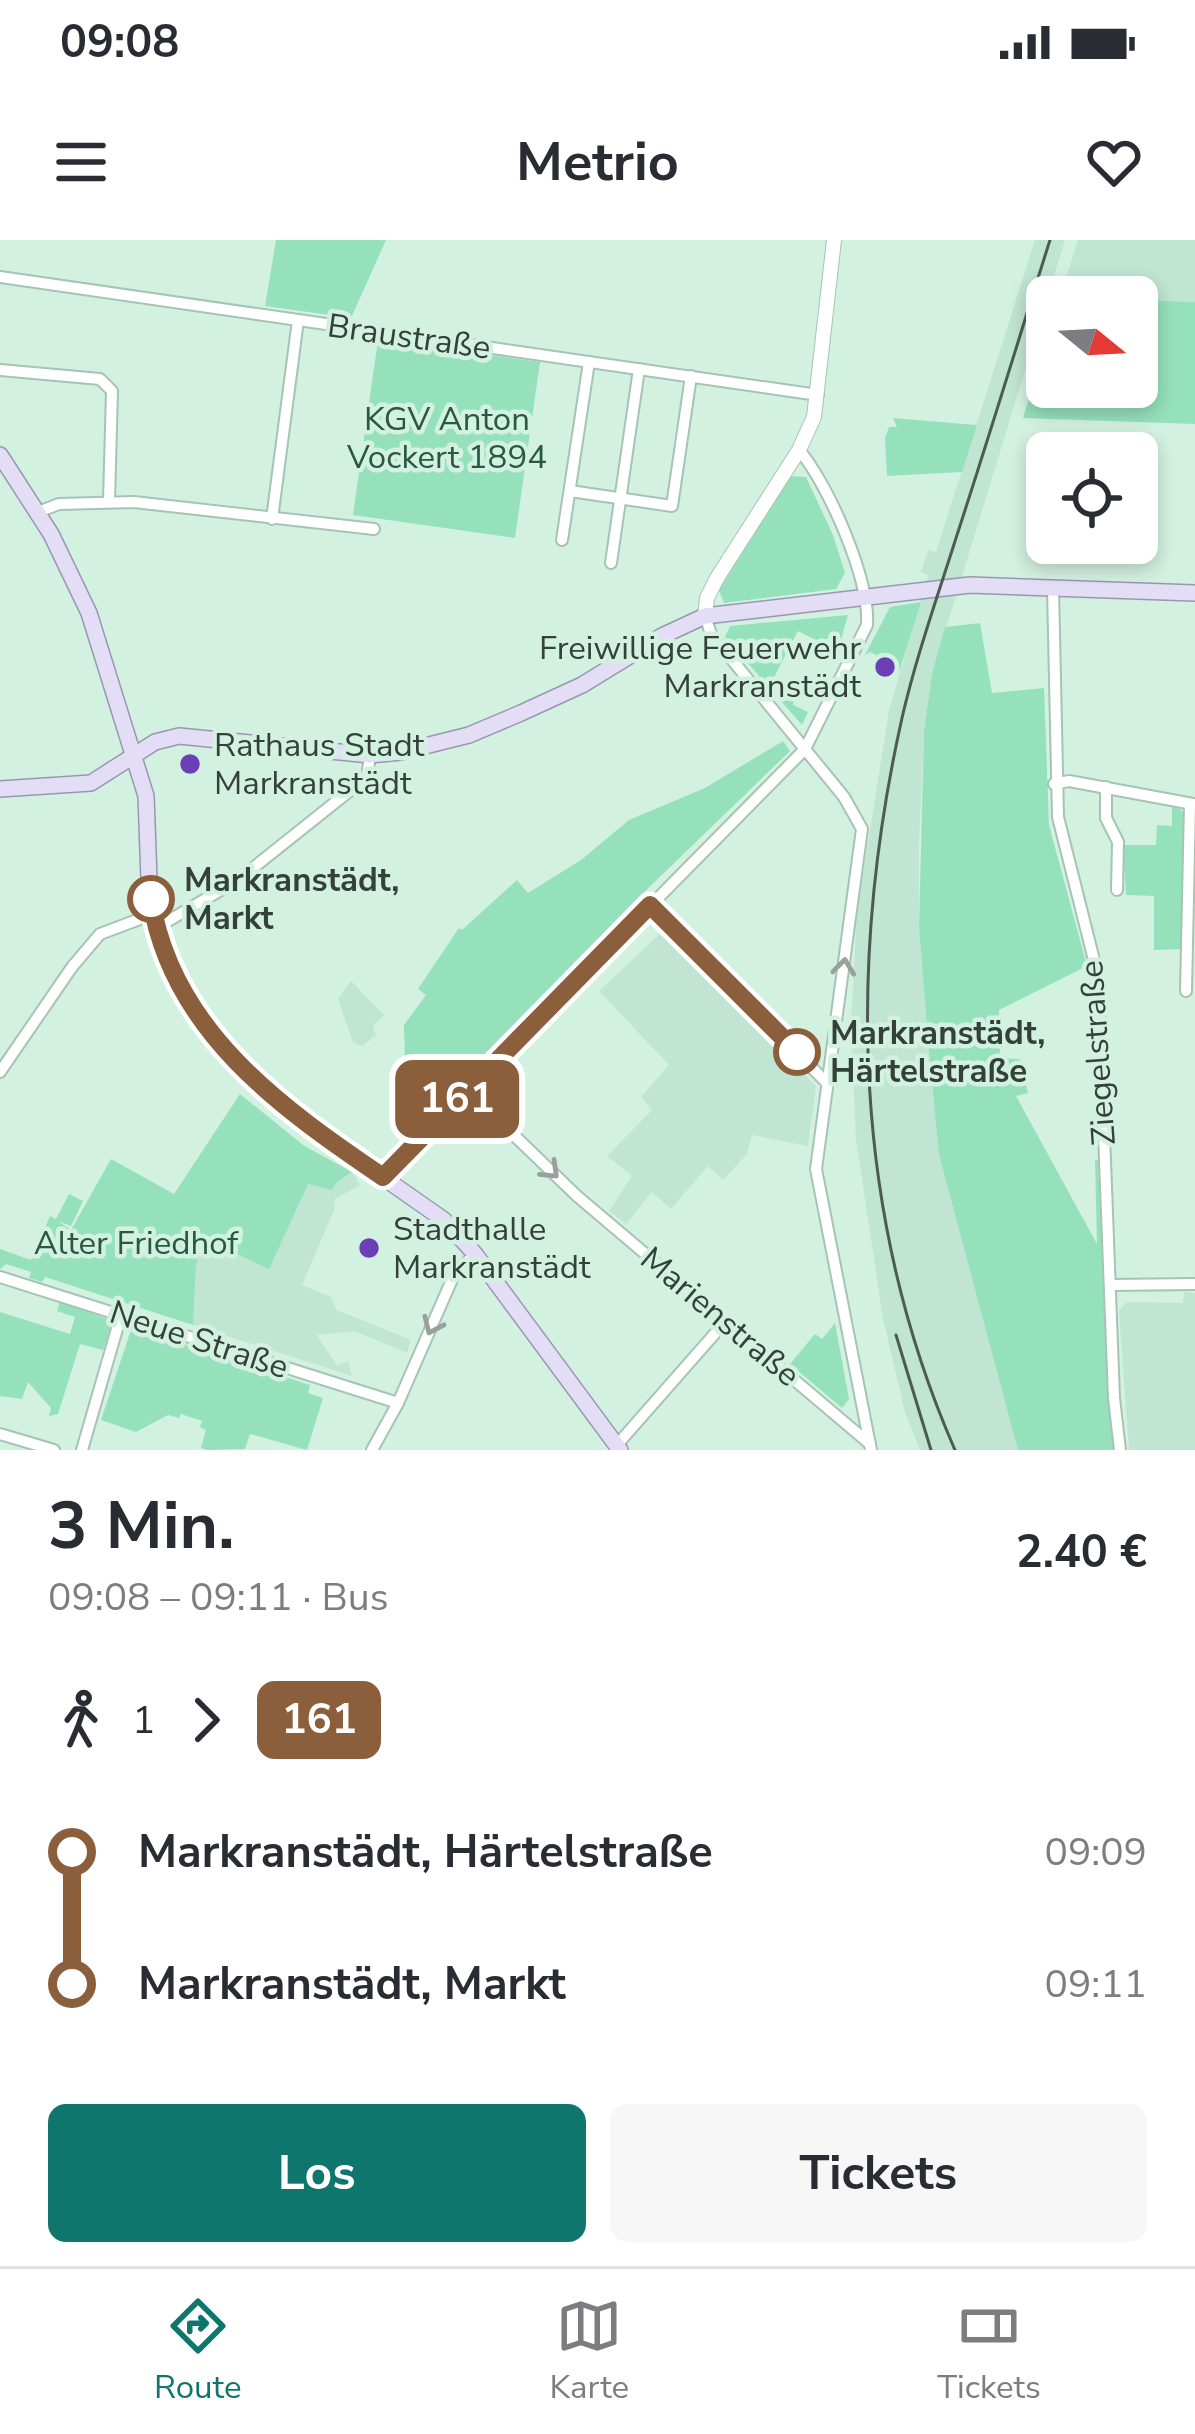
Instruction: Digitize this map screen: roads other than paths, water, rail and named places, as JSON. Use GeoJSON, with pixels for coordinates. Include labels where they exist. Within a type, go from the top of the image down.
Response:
{"type":"FeatureCollection","features":[{"type":"Feature","properties":{"kind":"main road"},"geometry":{"type":"LineString","coordinates":[[705,616],[717,578],[799,450],[814,417],[834,240]]}},
{"type":"Feature","properties":{"kind":"main road"},"geometry":{"type":"LineString","coordinates":[[0,455],[38,512],[88,613],[146,796],[154,921],[164,955],[202,1021],[238,1066],[277,1103],[444,1220],[475,1254],[618,1448]]}},
{"type":"Feature","properties":{"kind":"main road"},"geometry":{"type":"LineString","coordinates":[[0,789],[91,783],[155,742],[179,736],[370,754],[401,752],[469,734],[521,713],[705,616],[970,585],[1195,593]]}},
{"type":"Feature","properties":{"kind":"street","name":"Braustraße"},"geometry":{"type":"LineString","coordinates":[[0,277],[818,395]]}},
{"type":"Feature","properties":{"kind":"street"},"geometry":{"type":"LineString","coordinates":[[272,519],[298,320]]}},
{"type":"Feature","properties":{"kind":"street"},"geometry":{"type":"LineString","coordinates":[[562,540],[589,362]]}},
{"type":"Feature","properties":{"kind":"street"},"geometry":{"type":"LineString","coordinates":[[611,563],[639,369]]}},
{"type":"Feature","properties":{"kind":"street"},"geometry":{"type":"LineString","coordinates":[[0,370],[100,379],[109,384],[109,501]]}},
{"type":"Feature","properties":{"kind":"street"},"geometry":{"type":"LineString","coordinates":[[570,491],[672,506],[691,376]]}},
{"type":"Feature","properties":{"kind":"street"},"geometry":{"type":"LineString","coordinates":[[383,1177],[805,749],[867,625],[868,597],[843,531],[799,450]]}},
{"type":"Feature","properties":{"kind":"street"},"geometry":{"type":"LineString","coordinates":[[38,512],[58,504],[109,501],[374,530]]}},
{"type":"Feature","properties":{"kind":"street","name":"Ziegelstraße"},"geometry":{"type":"LineString","coordinates":[[1053,588],[1054,784],[1058,818],[1098,976],[1120,1450]]}},
{"type":"Feature","properties":{"kind":"street"},"geometry":{"type":"LineString","coordinates":[[705,616],[711,634],[844,797],[862,829],[816,1169],[870,1447]]}},
{"type":"Feature","properties":{"kind":"street"},"geometry":{"type":"LineString","coordinates":[[0,1072],[100,934],[154,921],[238,880],[367,777],[370,754]]}},
{"type":"Feature","properties":{"kind":"street"},"geometry":{"type":"LineString","coordinates":[[1054,784],[1069,781],[1192,804],[1186,992]]}},
{"type":"Feature","properties":{"kind":"street"},"geometry":{"type":"LineString","coordinates":[[1106,787],[1106,818],[1118,842],[1117,890]]}},
{"type":"Feature","properties":{"kind":"street"},"geometry":{"type":"LineString","coordinates":[[650,905],[827,1083]]}},
{"type":"Feature","properties":{"kind":"street","name":"Marienstraße"},"geometry":{"type":"LineString","coordinates":[[466,1090],[577,1196],[870,1447]]}},
{"type":"Feature","properties":{"kind":"street"},"geometry":{"type":"LineString","coordinates":[[372,1450],[398,1403],[454,1275],[475,1254]]}},
{"type":"Feature","properties":{"kind":"street","name":"Neue Straße"},"geometry":{"type":"LineString","coordinates":[[0,1277],[398,1403]]}},
{"type":"Feature","properties":{"kind":"street"},"geometry":{"type":"LineString","coordinates":[[1110,1285],[1195,1284]]}},
{"type":"Feature","properties":{"kind":"street"},"geometry":{"type":"LineString","coordinates":[[82,1450],[121,1315]]}},
{"type":"Feature","properties":{"kind":"street"},"geometry":{"type":"LineString","coordinates":[[618,1448],[725,1322]]}},
{"type":"Feature","properties":{"kind":"street"},"geometry":{"type":"LineString","coordinates":[[0,1434],[54,1450]]}},
{"type":"Feature","properties":{"kind":"railway"},"geometry":{"type":"LineString","coordinates":[[955,1450],[921,1362],[896,1272],[879,1181],[870,1089],[873,903],[884,811],[908,695],[1050,240]]}},
{"type":"Feature","properties":{"kind":"railway"},"geometry":{"type":"LineString","coordinates":[[896,1335],[931,1450]]}},
{"type":"Feature","properties":{"kind":"place","name":"Freiwillige Feuerwehr Markranstädt"},"geometry":{"type":"Point","coordinates":[885,667]}},
{"type":"Feature","properties":{"kind":"place","name":"Rathaus Stadt Markranstädt"},"geometry":{"type":"Point","coordinates":[190,764]}},
{"type":"Feature","properties":{"kind":"place","name":"Markranstädt, Markt"},"geometry":{"type":"Point","coordinates":[151,899]}},
{"type":"Feature","properties":{"kind":"place","name":"Markranstädt, Härtelstraße"},"geometry":{"type":"Point","coordinates":[797,1052]}},
{"type":"Feature","properties":{"kind":"place","name":"Stadthalle Markranstädt"},"geometry":{"type":"Point","coordinates":[369,1248]}},
{"type":"Feature","properties":{"kind":"park label","name":"KGV Anton Vockert 1894"},"geometry":{"type":"Point","coordinates":[447,438]}},
{"type":"Feature","properties":{"kind":"park label","name":"Alter Friedhof"},"geometry":{"type":"Point","coordinates":[136,1243]}}]}
